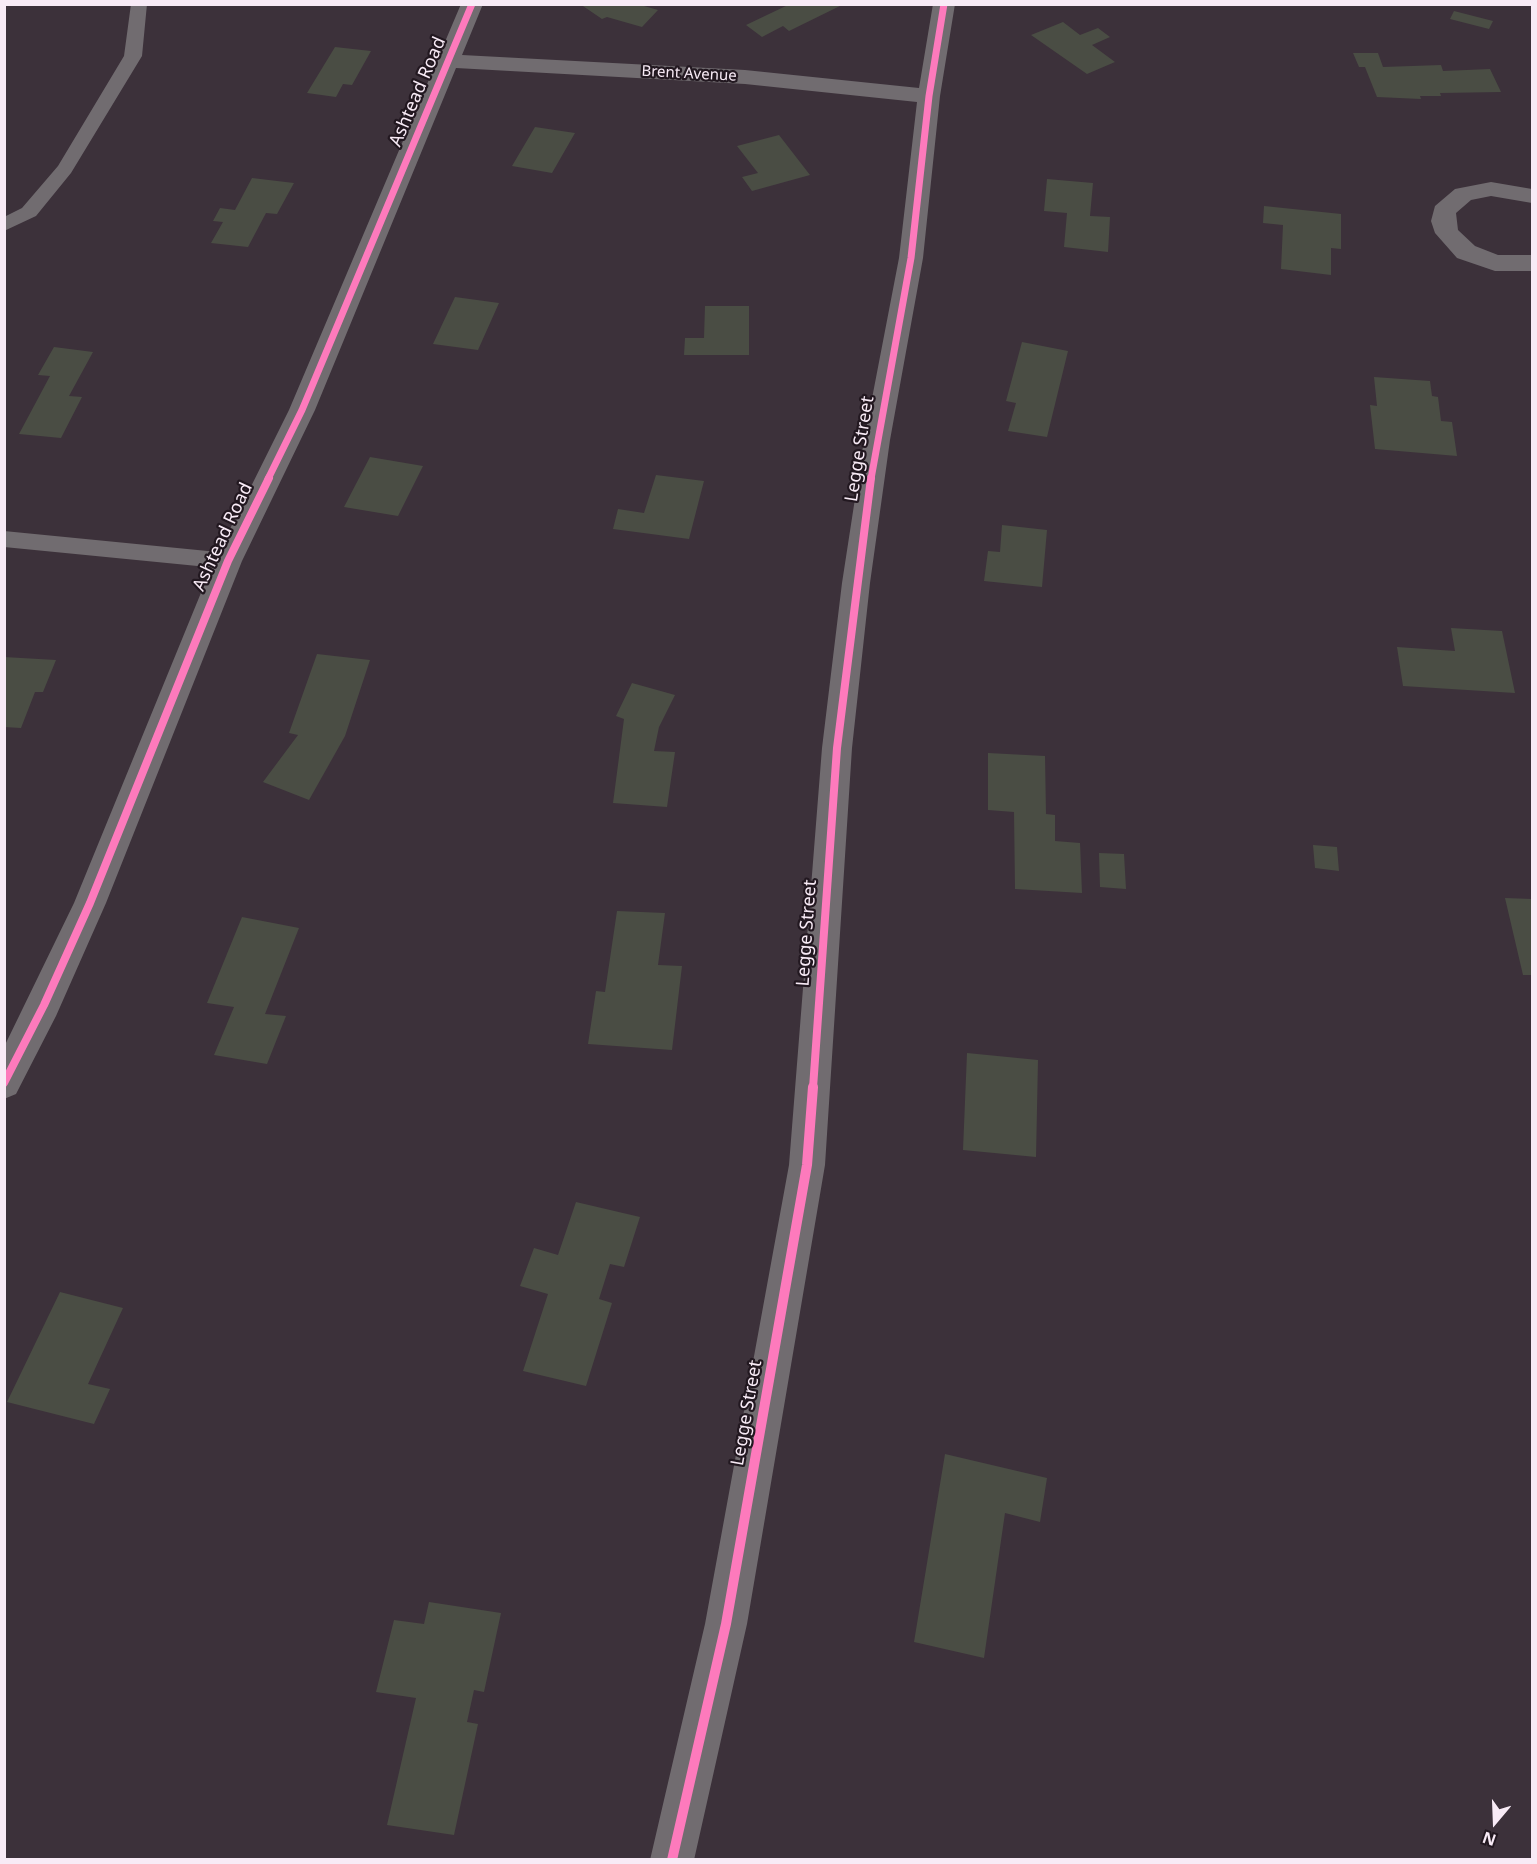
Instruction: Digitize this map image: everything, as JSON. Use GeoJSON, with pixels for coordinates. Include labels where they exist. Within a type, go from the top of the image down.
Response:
{"type":"FeatureCollection","features":[{"type":"Feature","properties":{"kind":"street","name":"Ashtead Road"},"geometry":{"type":"LineString","coordinates":[[4,1083],[44,1005],[90,903],[228,561],[302,410],[472,4]]}},
{"type":"Feature","properties":{"kind":"street","name":"Legge Street"},"geometry":{"type":"LineString","coordinates":[[672,1860],[726,1624],[807,1165],[832,809],[845,680],[877,440],[911,258],[929,96],[944,4]]}},
{"type":"Feature","properties":{"kind":"street","name":"Brent Avenue"},"geometry":{"type":"LineString","coordinates":[[449,61],[745,77],[929,96]]}},
{"type":"Feature","properties":{"kind":"street"},"geometry":{"type":"LineString","coordinates":[[1533,196],[1507,190],[1471,192],[1451,202],[1444,211],[1443,221],[1447,233],[1466,252],[1495,263],[1533,263]]}},
{"type":"Feature","properties":{"kind":"lane"},"geometry":{"type":"LineString","coordinates":[[4,225],[29,212],[65,169],[133,56],[140,4]]}},
{"type":"Feature","properties":{"kind":"lane"},"geometry":{"type":"LineString","coordinates":[[4,539],[228,561]]}},
{"type":"Feature","properties":{"kind":"building"},"geometry":{"type":"Polygon","coordinates":[[[580,4],[637,4],[658,10],[642,27],[607,17],[602,19],[580,4]]]}},
{"type":"Feature","properties":{"kind":"building"},"geometry":{"type":"Polygon","coordinates":[[[790,4],[844,4],[789,31],[783,26],[762,37],[746,25],[790,4]]]}},
{"type":"Feature","properties":{"kind":"building"},"geometry":{"type":"Polygon","coordinates":[[[1454,11],[1493,21],[1489,29],[1450,19],[1454,11]]]}},
{"type":"Feature","properties":{"kind":"building"},"geometry":{"type":"Polygon","coordinates":[[[1063,22],[1080,35],[1098,28],[1110,37],[1092,45],[1115,62],[1087,74],[1031,35],[1063,22]]]}},
{"type":"Feature","properties":{"kind":"building"},"geometry":{"type":"Polygon","coordinates":[[[335,47],[371,51],[352,85],[343,84],[336,97],[307,93],[335,47]]]}},
{"type":"Feature","properties":{"kind":"building"},"geometry":{"type":"Polygon","coordinates":[[[1353,53],[1378,53],[1383,67],[1441,65],[1443,71],[1490,69],[1501,92],[1440,93],[1441,96],[1420,96],[1421,99],[1377,97],[1365,67],[1359,67],[1353,53]]]}},
{"type":"Feature","properties":{"kind":"building"},"geometry":{"type":"Polygon","coordinates":[[[535,127],[575,133],[552,173],[512,166],[535,127]]]}},
{"type":"Feature","properties":{"kind":"building"},"geometry":{"type":"Polygon","coordinates":[[[779,135],[810,175],[752,191],[742,177],[758,173],[737,146],[779,135]]]}},
{"type":"Feature","properties":{"kind":"building"},"geometry":{"type":"Polygon","coordinates":[[[252,178],[294,183],[277,214],[266,213],[248,247],[211,243],[223,222],[213,221],[220,208],[235,210],[252,178]]]}},
{"type":"Feature","properties":{"kind":"building"},"geometry":{"type":"Polygon","coordinates":[[[1047,179],[1093,183],[1090,216],[1110,217],[1108,252],[1064,247],[1067,213],[1044,211],[1047,179]]]}},
{"type":"Feature","properties":{"kind":"building"},"geometry":{"type":"Polygon","coordinates":[[[1264,206],[1341,214],[1341,249],[1331,248],[1331,275],[1281,269],[1283,225],[1263,223],[1264,206]]]}},
{"type":"Feature","properties":{"kind":"building"},"geometry":{"type":"Polygon","coordinates":[[[455,297],[499,303],[478,350],[433,344],[455,297]]]}},
{"type":"Feature","properties":{"kind":"building"},"geometry":{"type":"Polygon","coordinates":[[[705,306],[749,306],[749,355],[684,355],[685,338],[704,338],[705,306]]]}},
{"type":"Feature","properties":{"kind":"building"},"geometry":{"type":"Polygon","coordinates":[[[1022,342],[1068,351],[1047,437],[1008,431],[1016,403],[1006,401],[1022,342]]]}},
{"type":"Feature","properties":{"kind":"building"},"geometry":{"type":"Polygon","coordinates":[[[54,347],[93,352],[69,396],[82,397],[61,438],[19,434],[50,376],[38,375],[54,347]]]}},
{"type":"Feature","properties":{"kind":"building"},"geometry":{"type":"Polygon","coordinates":[[[1374,377],[1430,381],[1432,396],[1438,397],[1441,421],[1452,422],[1457,456],[1375,449],[1370,405],[1377,406],[1374,377]]]}},
{"type":"Feature","properties":{"kind":"building"},"geometry":{"type":"Polygon","coordinates":[[[370,457],[423,466],[398,516],[344,507],[370,457]]]}},
{"type":"Feature","properties":{"kind":"building"},"geometry":{"type":"Polygon","coordinates":[[[656,475],[704,481],[689,539],[613,529],[618,509],[644,513],[656,475]]]}},
{"type":"Feature","properties":{"kind":"building"},"geometry":{"type":"Polygon","coordinates":[[[1002,525],[1047,530],[1042,587],[984,581],[988,551],[1000,552],[1002,525]]]}},
{"type":"Feature","properties":{"kind":"building"},"geometry":{"type":"Polygon","coordinates":[[[1451,628],[1502,631],[1515,693],[1403,686],[1397,647],[1455,651],[1451,628]]]}},
{"type":"Feature","properties":{"kind":"building"},"geometry":{"type":"Polygon","coordinates":[[[317,654],[370,660],[345,736],[309,800],[263,782],[298,735],[289,733],[317,654]]]}},
{"type":"Feature","properties":{"kind":"building"},"geometry":{"type":"Polygon","coordinates":[[[4,657],[56,660],[43,692],[35,692],[21,728],[4,727],[4,657]]]}},
{"type":"Feature","properties":{"kind":"building"},"geometry":{"type":"Polygon","coordinates":[[[632,683],[675,695],[659,727],[654,751],[675,752],[667,807],[613,803],[624,719],[616,716],[632,683]]]}},
{"type":"Feature","properties":{"kind":"building"},"geometry":{"type":"Polygon","coordinates":[[[988,753],[1045,756],[1046,814],[1055,815],[1055,841],[1080,843],[1082,893],[1015,889],[1014,812],[988,810],[988,753]]]}},
{"type":"Feature","properties":{"kind":"building"},"geometry":{"type":"Polygon","coordinates":[[[1313,845],[1337,847],[1339,871],[1315,868],[1313,845]]]}},
{"type":"Feature","properties":{"kind":"building"},"geometry":{"type":"Polygon","coordinates":[[[1099,853],[1124,854],[1126,889],[1100,887],[1099,853]]]}},
{"type":"Feature","properties":{"kind":"building"},"geometry":{"type":"Polygon","coordinates":[[[1505,898],[1532,899],[1532,975],[1523,975],[1505,898]]]}},
{"type":"Feature","properties":{"kind":"building"},"geometry":{"type":"Polygon","coordinates":[[[617,911],[665,913],[658,965],[682,966],[672,1050],[588,1044],[596,991],[605,992],[617,911]]]}},
{"type":"Feature","properties":{"kind":"building"},"geometry":{"type":"Polygon","coordinates":[[[242,917],[299,928],[265,1014],[286,1016],[267,1064],[214,1055],[234,1007],[207,1003],[242,917]]]}},
{"type":"Feature","properties":{"kind":"building"},"geometry":{"type":"Polygon","coordinates":[[[967,1053],[1038,1060],[1036,1157],[963,1150],[967,1053]]]}},
{"type":"Feature","properties":{"kind":"building"},"geometry":{"type":"Polygon","coordinates":[[[576,1202],[640,1217],[624,1267],[610,1264],[599,1299],[612,1303],[586,1386],[523,1371],[548,1294],[520,1286],[534,1248],[558,1255],[576,1202]]]}},
{"type":"Feature","properties":{"kind":"building"},"geometry":{"type":"Polygon","coordinates":[[[60,1292],[123,1308],[88,1384],[110,1389],[94,1424],[7,1402],[60,1292]]]}},
{"type":"Feature","properties":{"kind":"building"},"geometry":{"type":"Polygon","coordinates":[[[945,1454],[1047,1478],[1040,1522],[1005,1513],[984,1658],[914,1642],[945,1454]]]}},
{"type":"Feature","properties":{"kind":"building"},"geometry":{"type":"Polygon","coordinates":[[[429,1602],[501,1613],[484,1692],[474,1690],[467,1722],[478,1724],[454,1835],[387,1825],[416,1698],[376,1692],[394,1620],[424,1624],[429,1602]]]}},
{"type":"Feature","properties":{"kind":"cycle path"},"geometry":{"type":"LineString","coordinates":[[4,1083],[44,1005],[90,903],[228,561],[302,410],[472,4]]}},
{"type":"Feature","properties":{"kind":"cycle path"},"geometry":{"type":"LineString","coordinates":[[672,1860],[726,1624],[807,1165],[837,748],[856,583],[877,440],[911,258],[929,96],[944,4]]}}]}
